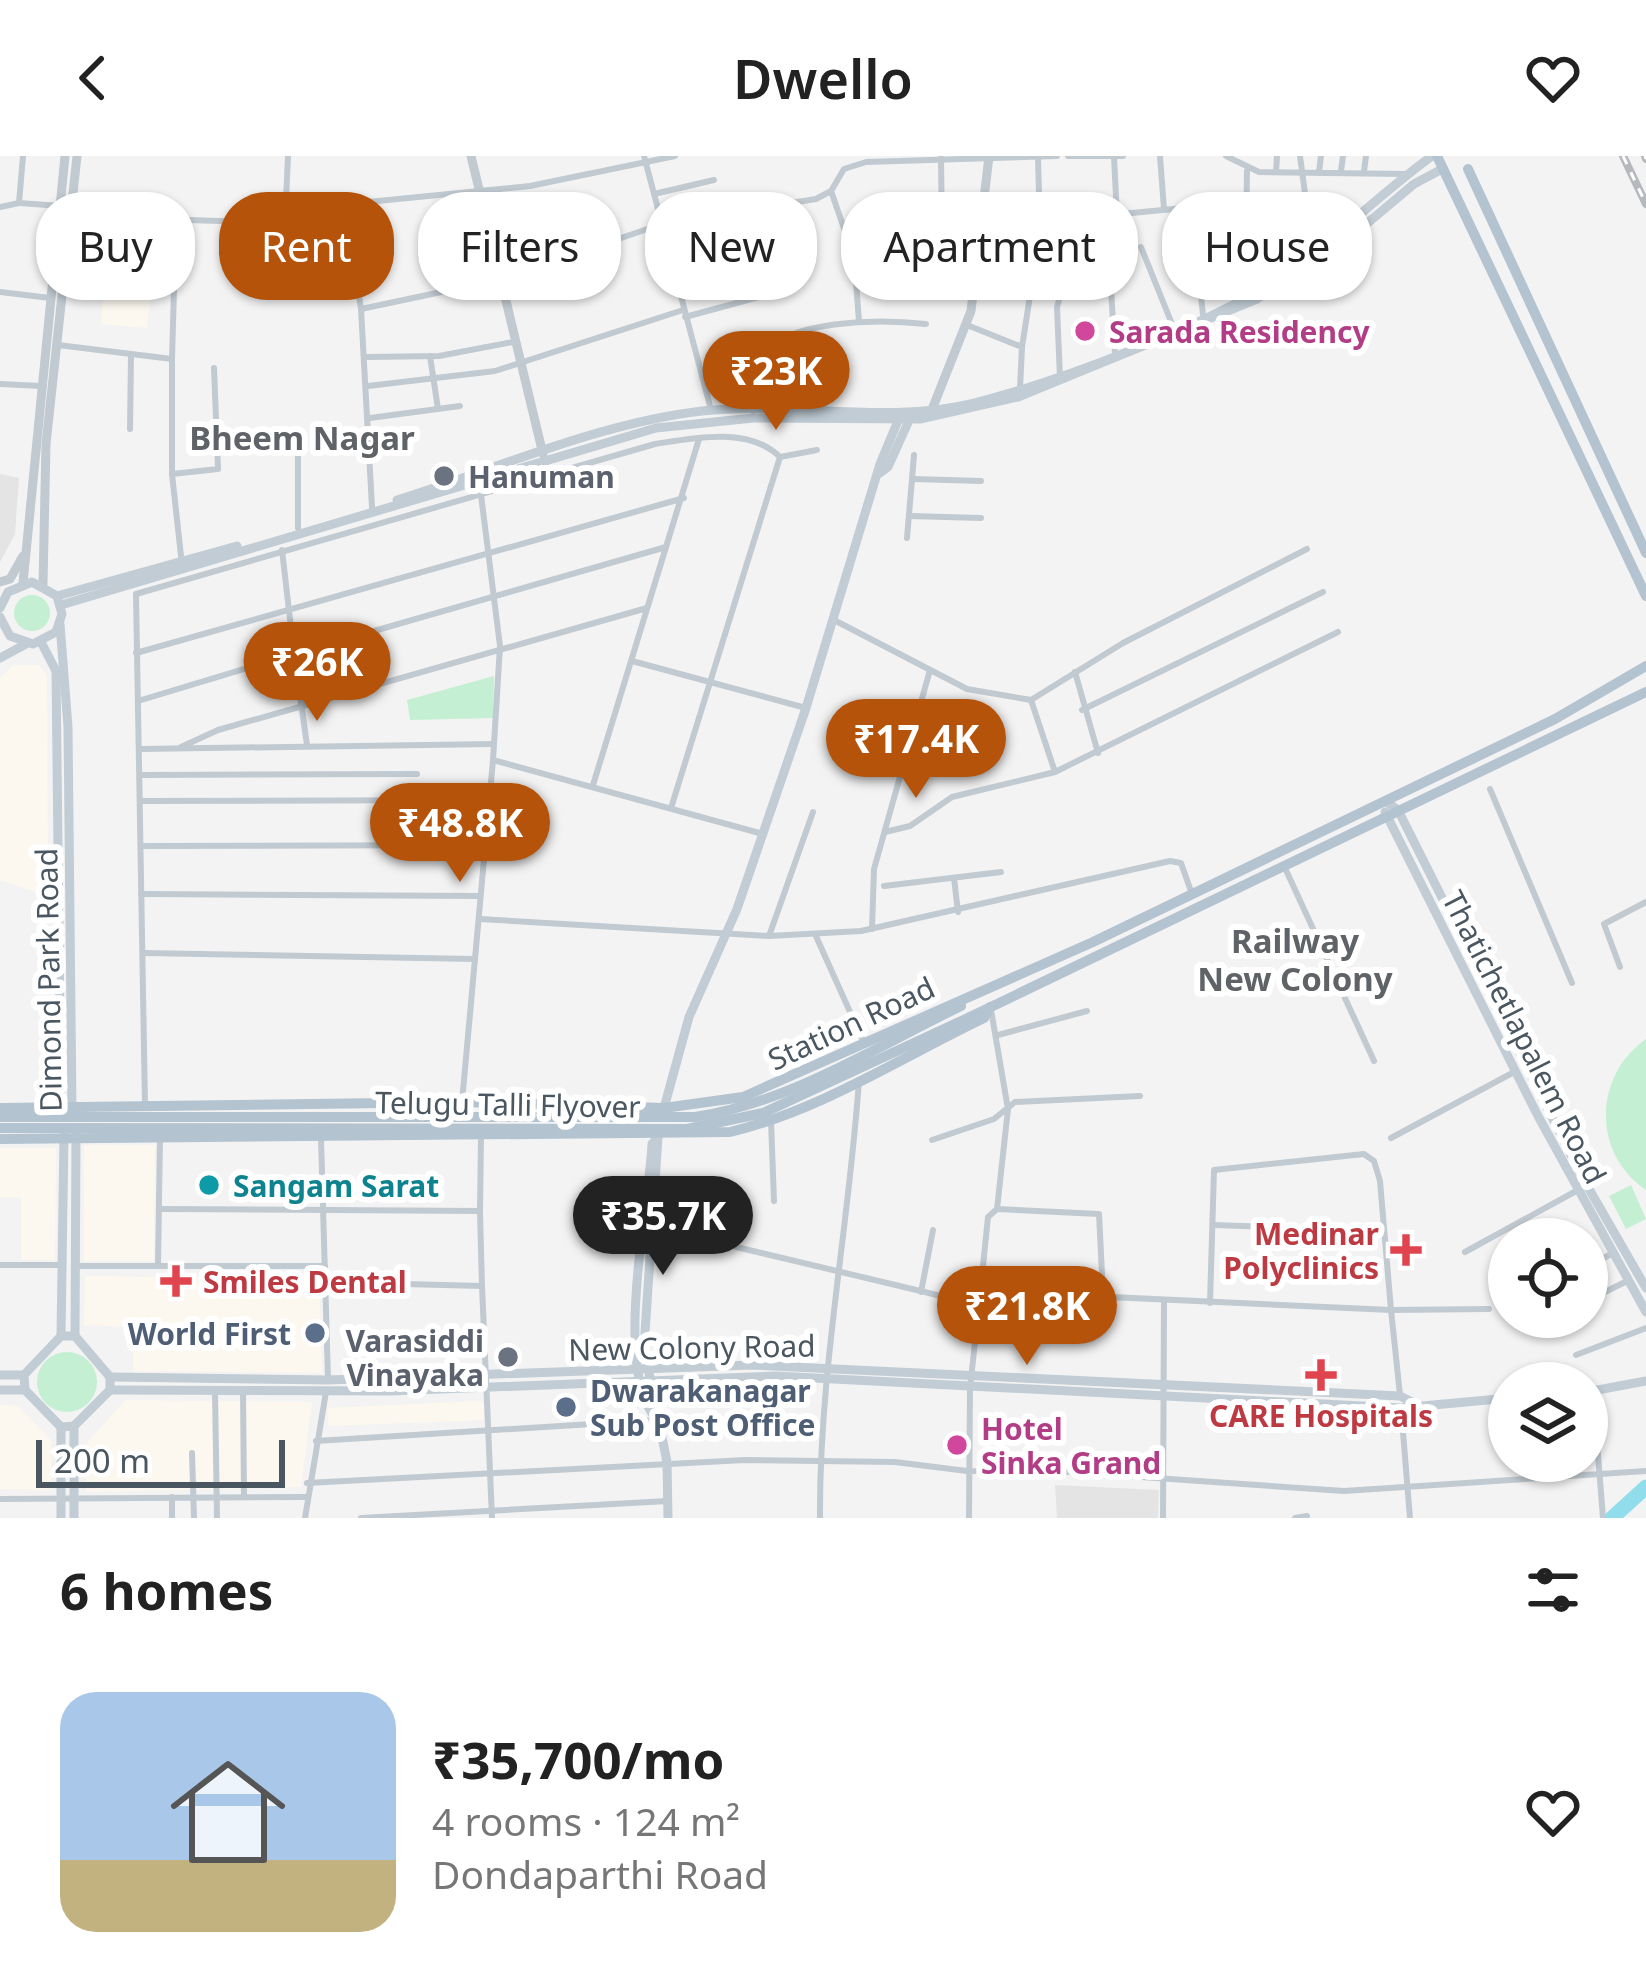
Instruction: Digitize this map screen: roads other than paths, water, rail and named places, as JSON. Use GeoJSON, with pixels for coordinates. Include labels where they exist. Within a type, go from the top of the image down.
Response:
{"type":"FeatureCollection","features":[{"type":"Feature","properties":{"kind":"main road"},"geometry":{"type":"LineString","coordinates":[[1372,205],[1408,175],[1440,164],[1470,162],[1646,553]]}},
{"type":"Feature","properties":{"kind":"main road"},"geometry":{"type":"LineString","coordinates":[[1372,217],[1440,164]]}},
{"type":"Feature","properties":{"kind":"main road"},"geometry":{"type":"LineString","coordinates":[[1440,164],[1646,596]]}},
{"type":"Feature","properties":{"kind":"main road"},"geometry":{"type":"LineString","coordinates":[[182,564],[543,457],[684,423],[934,414],[1060,378],[1245,300]]}},
{"type":"Feature","properties":{"kind":"main road"},"geometry":{"type":"LineString","coordinates":[[934,414],[1060,378],[1245,300]]}},
{"type":"Feature","properties":{"kind":"main road"},"geometry":{"type":"LineString","coordinates":[[59,601],[711,410],[906,415]]}},
{"type":"Feature","properties":{"kind":"main road"},"geometry":{"type":"LineString","coordinates":[[664,1108],[689,1017],[763,833],[880,473],[888,466],[906,415]]}},
{"type":"Feature","properties":{"kind":"main road"},"geometry":{"type":"LineString","coordinates":[[0,658],[41,642],[60,624],[59,601],[43,584],[3,588],[0,617],[10,636],[26,644]]}},
{"type":"Feature","properties":{"kind":"main road","name":"Dimond Park Road"},"geometry":{"type":"LineString","coordinates":[[60,624],[68,727],[66,1108]]}},
{"type":"Feature","properties":{"kind":"main road","name":"Dimond Park Road"},"geometry":{"type":"LineString","coordinates":[[41,642],[56,671],[75,1336]]}},
{"type":"Feature","properties":{"kind":"main road","name":"Station Road"},"geometry":{"type":"LineString","coordinates":[[0,1108],[462,1102],[664,1108],[743,1097],[965,996],[981,995],[1572,710],[1646,666]]}},
{"type":"Feature","properties":{"kind":"main road"},"geometry":{"type":"LineString","coordinates":[[0,1139],[658,1137],[730,1132],[771,1120],[859,1080],[984,1018],[990,1006],[1646,692]]}},
{"type":"Feature","properties":{"kind":"main road"},"geometry":{"type":"LineString","coordinates":[[1385,800],[1398,810],[1646,1312]]}},
{"type":"Feature","properties":{"kind":"main road","name":"Thatichetlapalem Road"},"geometry":{"type":"LineString","coordinates":[[1385,800],[1385,817],[1611,1254],[1636,1287]]}},
{"type":"Feature","properties":{"kind":"main road","name":"Telugu Talli Flyover"},"geometry":{"type":"LineString","coordinates":[[0,1128],[687,1129],[763,1113],[966,1011],[981,995]]}},
{"type":"Feature","properties":{"kind":"main road","name":"Telugu Talli Flyover"},"geometry":{"type":"LineString","coordinates":[[0,1117],[694,1117],[747,1107],[966,1011],[990,1006]]}},
{"type":"Feature","properties":{"kind":"main road"},"geometry":{"type":"LineString","coordinates":[[658,1137],[643,1377],[668,1462],[668,1518]]}},
{"type":"Feature","properties":{"kind":"main road","name":"Dimond Park Road"},"geometry":{"type":"LineString","coordinates":[[61,1336],[70,1139]]}},
{"type":"Feature","properties":{"kind":"main road"},"geometry":{"type":"LineString","coordinates":[[61,1518],[61,1426],[25,1390],[24,1376],[61,1336],[75,1336],[110,1383],[74,1426],[74,1518]]}},
{"type":"Feature","properties":{"kind":"main road","name":"New Colony Road"},"geometry":{"type":"LineString","coordinates":[[110,1383],[243,1391],[825,1373],[1416,1404],[1488,1399]]}},
{"type":"Feature","properties":{"kind":"main road"},"geometry":{"type":"LineString","coordinates":[[0,1376],[24,1376]]}},
{"type":"Feature","properties":{"kind":"main road"},"geometry":{"type":"LineString","coordinates":[[1608,1388],[1645,1380]]}},
{"type":"Feature","properties":{"kind":"main road","name":"New Colony Road"},"geometry":{"type":"LineString","coordinates":[[110,1383],[327,1386]]}},
{"type":"Feature","properties":{"kind":"main road"},"geometry":{"type":"LineString","coordinates":[[0,1390],[25,1390]]}},
{"type":"Feature","properties":{"kind":"main road"},"geometry":{"type":"LineString","coordinates":[[61,1426],[74,1426]]}},
{"type":"Feature","properties":{"kind":"street"},"geometry":{"type":"LineString","coordinates":[[19,203],[23,156]]}},
{"type":"Feature","properties":{"kind":"street"},"geometry":{"type":"LineString","coordinates":[[62,192],[65,156]]}},
{"type":"Feature","properties":{"kind":"street"},"geometry":{"type":"LineString","coordinates":[[74,192],[77,156]]}},
{"type":"Feature","properties":{"kind":"street"},"geometry":{"type":"LineString","coordinates":[[287,192],[288,156]]}},
{"type":"Feature","properties":{"kind":"street"},"geometry":{"type":"LineString","coordinates":[[470,156],[478,191]]}},
{"type":"Feature","properties":{"kind":"street"},"geometry":{"type":"LineString","coordinates":[[394,199],[478,191],[675,156]]}},
{"type":"Feature","properties":{"kind":"street"},"geometry":{"type":"LineString","coordinates":[[817,196],[831,191],[850,166],[1057,156]]}},
{"type":"Feature","properties":{"kind":"street"},"geometry":{"type":"LineString","coordinates":[[1068,156],[1119,156],[1118,192]]}},
{"type":"Feature","properties":{"kind":"street"},"geometry":{"type":"LineString","coordinates":[[1160,156],[1163,192]]}},
{"type":"Feature","properties":{"kind":"street"},"geometry":{"type":"LineString","coordinates":[[1226,156],[1246,171],[1408,175]]}},
{"type":"Feature","properties":{"kind":"street"},"geometry":{"type":"LineString","coordinates":[[1276,172],[1277,156]]}},
{"type":"Feature","properties":{"kind":"street"},"geometry":{"type":"LineString","coordinates":[[1300,156],[1302,192]]}},
{"type":"Feature","properties":{"kind":"street"},"geometry":{"type":"LineString","coordinates":[[1319,172],[1321,156]]}},
{"type":"Feature","properties":{"kind":"street"},"geometry":{"type":"LineString","coordinates":[[1341,171],[1343,156]]}},
{"type":"Feature","properties":{"kind":"street"},"geometry":{"type":"LineString","coordinates":[[1364,171],[1366,156]]}},
{"type":"Feature","properties":{"kind":"street"},"geometry":{"type":"LineString","coordinates":[[986,192],[989,157]]}},
{"type":"Feature","properties":{"kind":"street"},"geometry":{"type":"LineString","coordinates":[[1019,388],[1040,232],[1038,157]]}},
{"type":"Feature","properties":{"kind":"street"},"geometry":{"type":"LineString","coordinates":[[941,158],[941,192]]}},
{"type":"Feature","properties":{"kind":"street"},"geometry":{"type":"LineString","coordinates":[[645,160],[653,192]]}},
{"type":"Feature","properties":{"kind":"street"},"geometry":{"type":"LineString","coordinates":[[1246,171],[1247,192]]}},
{"type":"Feature","properties":{"kind":"street"},"geometry":{"type":"LineString","coordinates":[[663,192],[714,180]]}},
{"type":"Feature","properties":{"kind":"street"},"geometry":{"type":"LineString","coordinates":[[831,191],[854,257],[860,321]]}},
{"type":"Feature","properties":{"kind":"street"},"geometry":{"type":"LineString","coordinates":[[0,207],[36,204]]}},
{"type":"Feature","properties":{"kind":"street"},"geometry":{"type":"LineString","coordinates":[[1141,248],[1174,329]]}},
{"type":"Feature","properties":{"kind":"street"},"geometry":{"type":"LineString","coordinates":[[0,292],[36,296]]}},
{"type":"Feature","properties":{"kind":"street"},"geometry":{"type":"LineString","coordinates":[[361,309],[418,297]]}},
{"type":"Feature","properties":{"kind":"street"},"geometry":{"type":"LineString","coordinates":[[23,583],[51,300]]}},
{"type":"Feature","properties":{"kind":"street"},"geometry":{"type":"LineString","coordinates":[[43,584],[43,487],[63,300]]}},
{"type":"Feature","properties":{"kind":"street"},"geometry":{"type":"LineString","coordinates":[[174,300],[172,474],[182,564]]}},
{"type":"Feature","properties":{"kind":"street"},"geometry":{"type":"LineString","coordinates":[[360,300],[367,357],[372,507]]}},
{"type":"Feature","properties":{"kind":"street"},"geometry":{"type":"LineString","coordinates":[[503,300],[543,457]]}},
{"type":"Feature","properties":{"kind":"street"},"geometry":{"type":"LineString","coordinates":[[681,300],[711,410]]}},
{"type":"Feature","properties":{"kind":"street"},"geometry":{"type":"LineString","coordinates":[[368,386],[434,381],[518,364],[742,300]]}},
{"type":"Feature","properties":{"kind":"street"},"geometry":{"type":"LineString","coordinates":[[934,414],[967,326],[971,300]]}},
{"type":"Feature","properties":{"kind":"street"},"geometry":{"type":"LineString","coordinates":[[1058,300],[1060,378]]}},
{"type":"Feature","properties":{"kind":"street"},"geometry":{"type":"LineString","coordinates":[[1112,300],[1115,355]]}},
{"type":"Feature","properties":{"kind":"street"},"geometry":{"type":"LineString","coordinates":[[1201,300],[1203,315]]}},
{"type":"Feature","properties":{"kind":"street"},"geometry":{"type":"LineString","coordinates":[[753,411],[757,362],[766,349],[860,321],[926,324]]}},
{"type":"Feature","properties":{"kind":"street"},"geometry":{"type":"LineString","coordinates":[[967,326],[1022,346]]}},
{"type":"Feature","properties":{"kind":"street"},"geometry":{"type":"LineString","coordinates":[[367,357],[430,356],[514,342]]}},
{"type":"Feature","properties":{"kind":"street"},"geometry":{"type":"LineString","coordinates":[[58,346],[172,359]]}},
{"type":"Feature","properties":{"kind":"street"},"geometry":{"type":"LineString","coordinates":[[130,429],[131,354]]}},
{"type":"Feature","properties":{"kind":"street"},"geometry":{"type":"LineString","coordinates":[[430,356],[438,409]]}},
{"type":"Feature","properties":{"kind":"street"},"geometry":{"type":"LineString","coordinates":[[172,474],[218,469],[214,368]]}},
{"type":"Feature","properties":{"kind":"street"},"geometry":{"type":"LineString","coordinates":[[0,384],[41,386]]}},
{"type":"Feature","properties":{"kind":"street"},"geometry":{"type":"LineString","coordinates":[[370,418],[460,406]]}},
{"type":"Feature","properties":{"kind":"street"},"geometry":{"type":"LineString","coordinates":[[593,784],[699,439]]}},
{"type":"Feature","properties":{"kind":"street"},"geometry":{"type":"LineString","coordinates":[[145,1106],[136,653],[140,591],[655,444],[699,439],[761,443],[780,457],[817,450]]}},
{"type":"Feature","properties":{"kind":"street"},"geometry":{"type":"LineString","coordinates":[[298,454],[298,529]]}},
{"type":"Feature","properties":{"kind":"street"},"geometry":{"type":"LineString","coordinates":[[907,538],[914,455]]}},
{"type":"Feature","properties":{"kind":"street"},"geometry":{"type":"LineString","coordinates":[[671,808],[780,457]]}},
{"type":"Feature","properties":{"kind":"street"},"geometry":{"type":"LineString","coordinates":[[913,479],[981,481]]}},
{"type":"Feature","properties":{"kind":"street"},"geometry":{"type":"LineString","coordinates":[[462,1102],[500,653],[481,495]]}},
{"type":"Feature","properties":{"kind":"street"},"geometry":{"type":"LineString","coordinates":[[136,653],[684,498]]}},
{"type":"Feature","properties":{"kind":"street"},"geometry":{"type":"LineString","coordinates":[[909,517],[981,518]]}},
{"type":"Feature","properties":{"kind":"street"},"geometry":{"type":"LineString","coordinates":[[138,700],[666,547]]}},
{"type":"Feature","properties":{"kind":"street"},"geometry":{"type":"LineString","coordinates":[[3,588],[26,550]]}},
{"type":"Feature","properties":{"kind":"street"},"geometry":{"type":"LineString","coordinates":[[282,550],[307,745]]}},
{"type":"Feature","properties":{"kind":"street"},"geometry":{"type":"LineString","coordinates":[[834,620],[982,694],[1030,700],[1307,550]]}},
{"type":"Feature","properties":{"kind":"street"},"geometry":{"type":"LineString","coordinates":[[1082,710],[1322,592]]}},
{"type":"Feature","properties":{"kind":"street"},"geometry":{"type":"LineString","coordinates":[[181,747],[218,730],[647,608]]}},
{"type":"Feature","properties":{"kind":"street"},"geometry":{"type":"LineString","coordinates":[[885,832],[910,826],[952,797],[1055,772],[1338,632]]}},
{"type":"Feature","properties":{"kind":"street"},"geometry":{"type":"LineString","coordinates":[[632,661],[806,708]]}},
{"type":"Feature","properties":{"kind":"street"},"geometry":{"type":"LineString","coordinates":[[872,929],[870,891],[930,670]]}},
{"type":"Feature","properties":{"kind":"street"},"geometry":{"type":"LineString","coordinates":[[1075,672],[1082,710],[1098,753]]}},
{"type":"Feature","properties":{"kind":"street"},"geometry":{"type":"LineString","coordinates":[[1030,700],[1055,772]]}},
{"type":"Feature","properties":{"kind":"street"},"geometry":{"type":"LineString","coordinates":[[140,749],[494,744]]}},
{"type":"Feature","properties":{"kind":"street"},"geometry":{"type":"LineString","coordinates":[[493,760],[763,833]]}},
{"type":"Feature","properties":{"kind":"street"},"geometry":{"type":"LineString","coordinates":[[141,775],[417,774]]}},
{"type":"Feature","properties":{"kind":"street"},"geometry":{"type":"LineString","coordinates":[[1490,789],[1572,983]]}},
{"type":"Feature","properties":{"kind":"street"},"geometry":{"type":"LineString","coordinates":[[141,801],[489,800]]}},
{"type":"Feature","properties":{"kind":"street"},"geometry":{"type":"LineString","coordinates":[[769,935],[813,812]]}},
{"type":"Feature","properties":{"kind":"street"},"geometry":{"type":"LineString","coordinates":[[141,846],[484,845]]}},
{"type":"Feature","properties":{"kind":"street"},"geometry":{"type":"LineString","coordinates":[[480,919],[726,934],[815,934],[872,929],[958,912],[1170,861],[1181,863],[1192,894]]}},
{"type":"Feature","properties":{"kind":"street"},"geometry":{"type":"LineString","coordinates":[[1284,866],[1374,1061]]}},
{"type":"Feature","properties":{"kind":"street"},"geometry":{"type":"LineString","coordinates":[[884,886],[1000,872]]}},
{"type":"Feature","properties":{"kind":"street"},"geometry":{"type":"LineString","coordinates":[[954,878],[958,912]]}},
{"type":"Feature","properties":{"kind":"street"},"geometry":{"type":"LineString","coordinates":[[141,894],[481,896]]}},
{"type":"Feature","properties":{"kind":"street"},"geometry":{"type":"LineString","coordinates":[[1620,967],[1604,924],[1646,902]]}},
{"type":"Feature","properties":{"kind":"street"},"geometry":{"type":"LineString","coordinates":[[815,934],[864,1043]]}},
{"type":"Feature","properties":{"kind":"street"},"geometry":{"type":"LineString","coordinates":[[141,953],[475,959]]}},
{"type":"Feature","properties":{"kind":"street"},"geometry":{"type":"LineString","coordinates":[[990,1006],[1008,1109],[997,1210]]}},
{"type":"Feature","properties":{"kind":"street"},"geometry":{"type":"LineString","coordinates":[[996,1035],[1087,1011]]}},
{"type":"Feature","properties":{"kind":"street"},"geometry":{"type":"LineString","coordinates":[[1391,1138],[1516,1071]]}},
{"type":"Feature","properties":{"kind":"street"},"geometry":{"type":"LineString","coordinates":[[820,1518],[825,1373],[842,1274],[859,1080]]}},
{"type":"Feature","properties":{"kind":"street"},"geometry":{"type":"LineString","coordinates":[[932,1140],[994,1119],[1031,1100],[1140,1096]]}},
{"type":"Feature","properties":{"kind":"street"},"geometry":{"type":"LineString","coordinates":[[658,1137],[664,1108]]}},
{"type":"Feature","properties":{"kind":"street"},"geometry":{"type":"LineString","coordinates":[[771,1120],[773,1202]]}},
{"type":"Feature","properties":{"kind":"street"},"geometry":{"type":"LineString","coordinates":[[481,1136],[492,1515]]}},
{"type":"Feature","properties":{"kind":"street"},"geometry":{"type":"LineString","coordinates":[[158,1265],[160,1138]]}},
{"type":"Feature","properties":{"kind":"street"},"geometry":{"type":"LineString","coordinates":[[305,1518],[327,1386],[321,1138]]}},
{"type":"Feature","properties":{"kind":"street"},"geometry":{"type":"LineString","coordinates":[[1210,1303],[1213,1175],[1220,1167],[1364,1154],[1376,1168],[1384,1231],[1410,1518]]}},
{"type":"Feature","properties":{"kind":"street"},"geometry":{"type":"LineString","coordinates":[[1528,1218],[1578,1190]]}},
{"type":"Feature","properties":{"kind":"street"},"geometry":{"type":"LineString","coordinates":[[160,1208],[480,1211]]}},
{"type":"Feature","properties":{"kind":"street"},"geometry":{"type":"LineString","coordinates":[[969,1518],[970,1382],[988,1216],[997,1210],[1099,1214],[1104,1295]]}},
{"type":"Feature","properties":{"kind":"street"},"geometry":{"type":"LineString","coordinates":[[1213,1225],[1384,1231]]}},
{"type":"Feature","properties":{"kind":"street"},"geometry":{"type":"LineString","coordinates":[[650,1226],[979,1305]]}},
{"type":"Feature","properties":{"kind":"street"},"geometry":{"type":"LineString","coordinates":[[921,1292],[933,1230]]}},
{"type":"Feature","properties":{"kind":"street"},"geometry":{"type":"LineString","coordinates":[[1465,1252],[1488,1240]]}},
{"type":"Feature","properties":{"kind":"street"},"geometry":{"type":"LineString","coordinates":[[0,1265],[62,1265]]}},
{"type":"Feature","properties":{"kind":"street"},"geometry":{"type":"LineString","coordinates":[[76,1266],[325,1266]]}},
{"type":"Feature","properties":{"kind":"street"},"geometry":{"type":"LineString","coordinates":[[326,1282],[482,1286]]}},
{"type":"Feature","properties":{"kind":"street"},"geometry":{"type":"LineString","coordinates":[[981,1291],[1391,1310],[1488,1309]]}},
{"type":"Feature","properties":{"kind":"street"},"geometry":{"type":"LineString","coordinates":[[1163,1518],[1164,1301]]}},
{"type":"Feature","properties":{"kind":"street"},"geometry":{"type":"LineString","coordinates":[[1576,1355],[1646,1328]]}},
{"type":"Feature","properties":{"kind":"street"},"geometry":{"type":"LineString","coordinates":[[215,1390],[217,1518]]}},
{"type":"Feature","properties":{"kind":"street"},"geometry":{"type":"LineString","coordinates":[[243,1391],[244,1497]]}},
{"type":"Feature","properties":{"kind":"street"},"geometry":{"type":"LineString","coordinates":[[316,1441],[657,1420]]}},
{"type":"Feature","properties":{"kind":"street"},"geometry":{"type":"LineString","coordinates":[[192,1453],[194,1518]]}},
{"type":"Feature","properties":{"kind":"street"},"geometry":{"type":"LineString","coordinates":[[308,1483],[668,1462],[820,1460],[1407,1490],[1509,1482]]}},
{"type":"Feature","properties":{"kind":"street"},"geometry":{"type":"LineString","coordinates":[[1608,1474],[1646,1471]]}},
{"type":"Feature","properties":{"kind":"street"},"geometry":{"type":"LineString","coordinates":[[1600,1482],[1603,1517]]}},
{"type":"Feature","properties":{"kind":"street"},"geometry":{"type":"LineString","coordinates":[[172,1497],[172,1518]]}},
{"type":"Feature","properties":{"kind":"street"},"geometry":{"type":"LineString","coordinates":[[0,1499],[305,1497]]}},
{"type":"Feature","properties":{"kind":"street"},"geometry":{"type":"LineString","coordinates":[[361,1518],[492,1515],[668,1501]]}},
{"type":"Feature","properties":{"kind":"street"},"geometry":{"type":"LineString","coordinates":[[1295,1518],[1307,1516]]}},
{"type":"Feature","properties":{"kind":"waterway"},"geometry":{"type":"LineString","coordinates":[[1612,1518],[1646,1487]]}},
{"type":"Feature","properties":{"kind":"railway"},"geometry":{"type":"LineString","coordinates":[[1623,156],[1646,204]]}},
{"type":"Feature","properties":{"kind":"place","name":"Sarada Residency"},"geometry":{"type":"Point","coordinates":[1085,331]}},
{"type":"Feature","properties":{"kind":"place","name":"Hanuman"},"geometry":{"type":"Point","coordinates":[444,476]}},
{"type":"Feature","properties":{"kind":"place","name":"Sangam Sarat"},"geometry":{"type":"Point","coordinates":[209,1185]}},
{"type":"Feature","properties":{"kind":"place","name":"Medinar Polyclinics"},"geometry":{"type":"Point","coordinates":[1406,1250]}},
{"type":"Feature","properties":{"kind":"place","name":"Smiles Dental"},"geometry":{"type":"Point","coordinates":[176,1281]}},
{"type":"Feature","properties":{"kind":"place","name":"World First"},"geometry":{"type":"Point","coordinates":[315,1333]}},
{"type":"Feature","properties":{"kind":"place","name":"Varasiddi Vinayaka"},"geometry":{"type":"Point","coordinates":[508,1357]}},
{"type":"Feature","properties":{"kind":"place","name":"CARE Hospitals"},"geometry":{"type":"Point","coordinates":[1321,1375]}},
{"type":"Feature","properties":{"kind":"place","name":"Dwarakanagar Sub Post Office"},"geometry":{"type":"Point","coordinates":[566,1407]}},
{"type":"Feature","properties":{"kind":"place","name":"Hotel Sinka Grand"},"geometry":{"type":"Point","coordinates":[957,1445]}},
{"type":"Feature","properties":{"kind":"district","name":"Bheem Nagar"},"geometry":{"type":"Point","coordinates":[302,437]}},
{"type":"Feature","properties":{"kind":"district","name":"Railway New Colony"},"geometry":{"type":"Point","coordinates":[1295,959]}}]}
